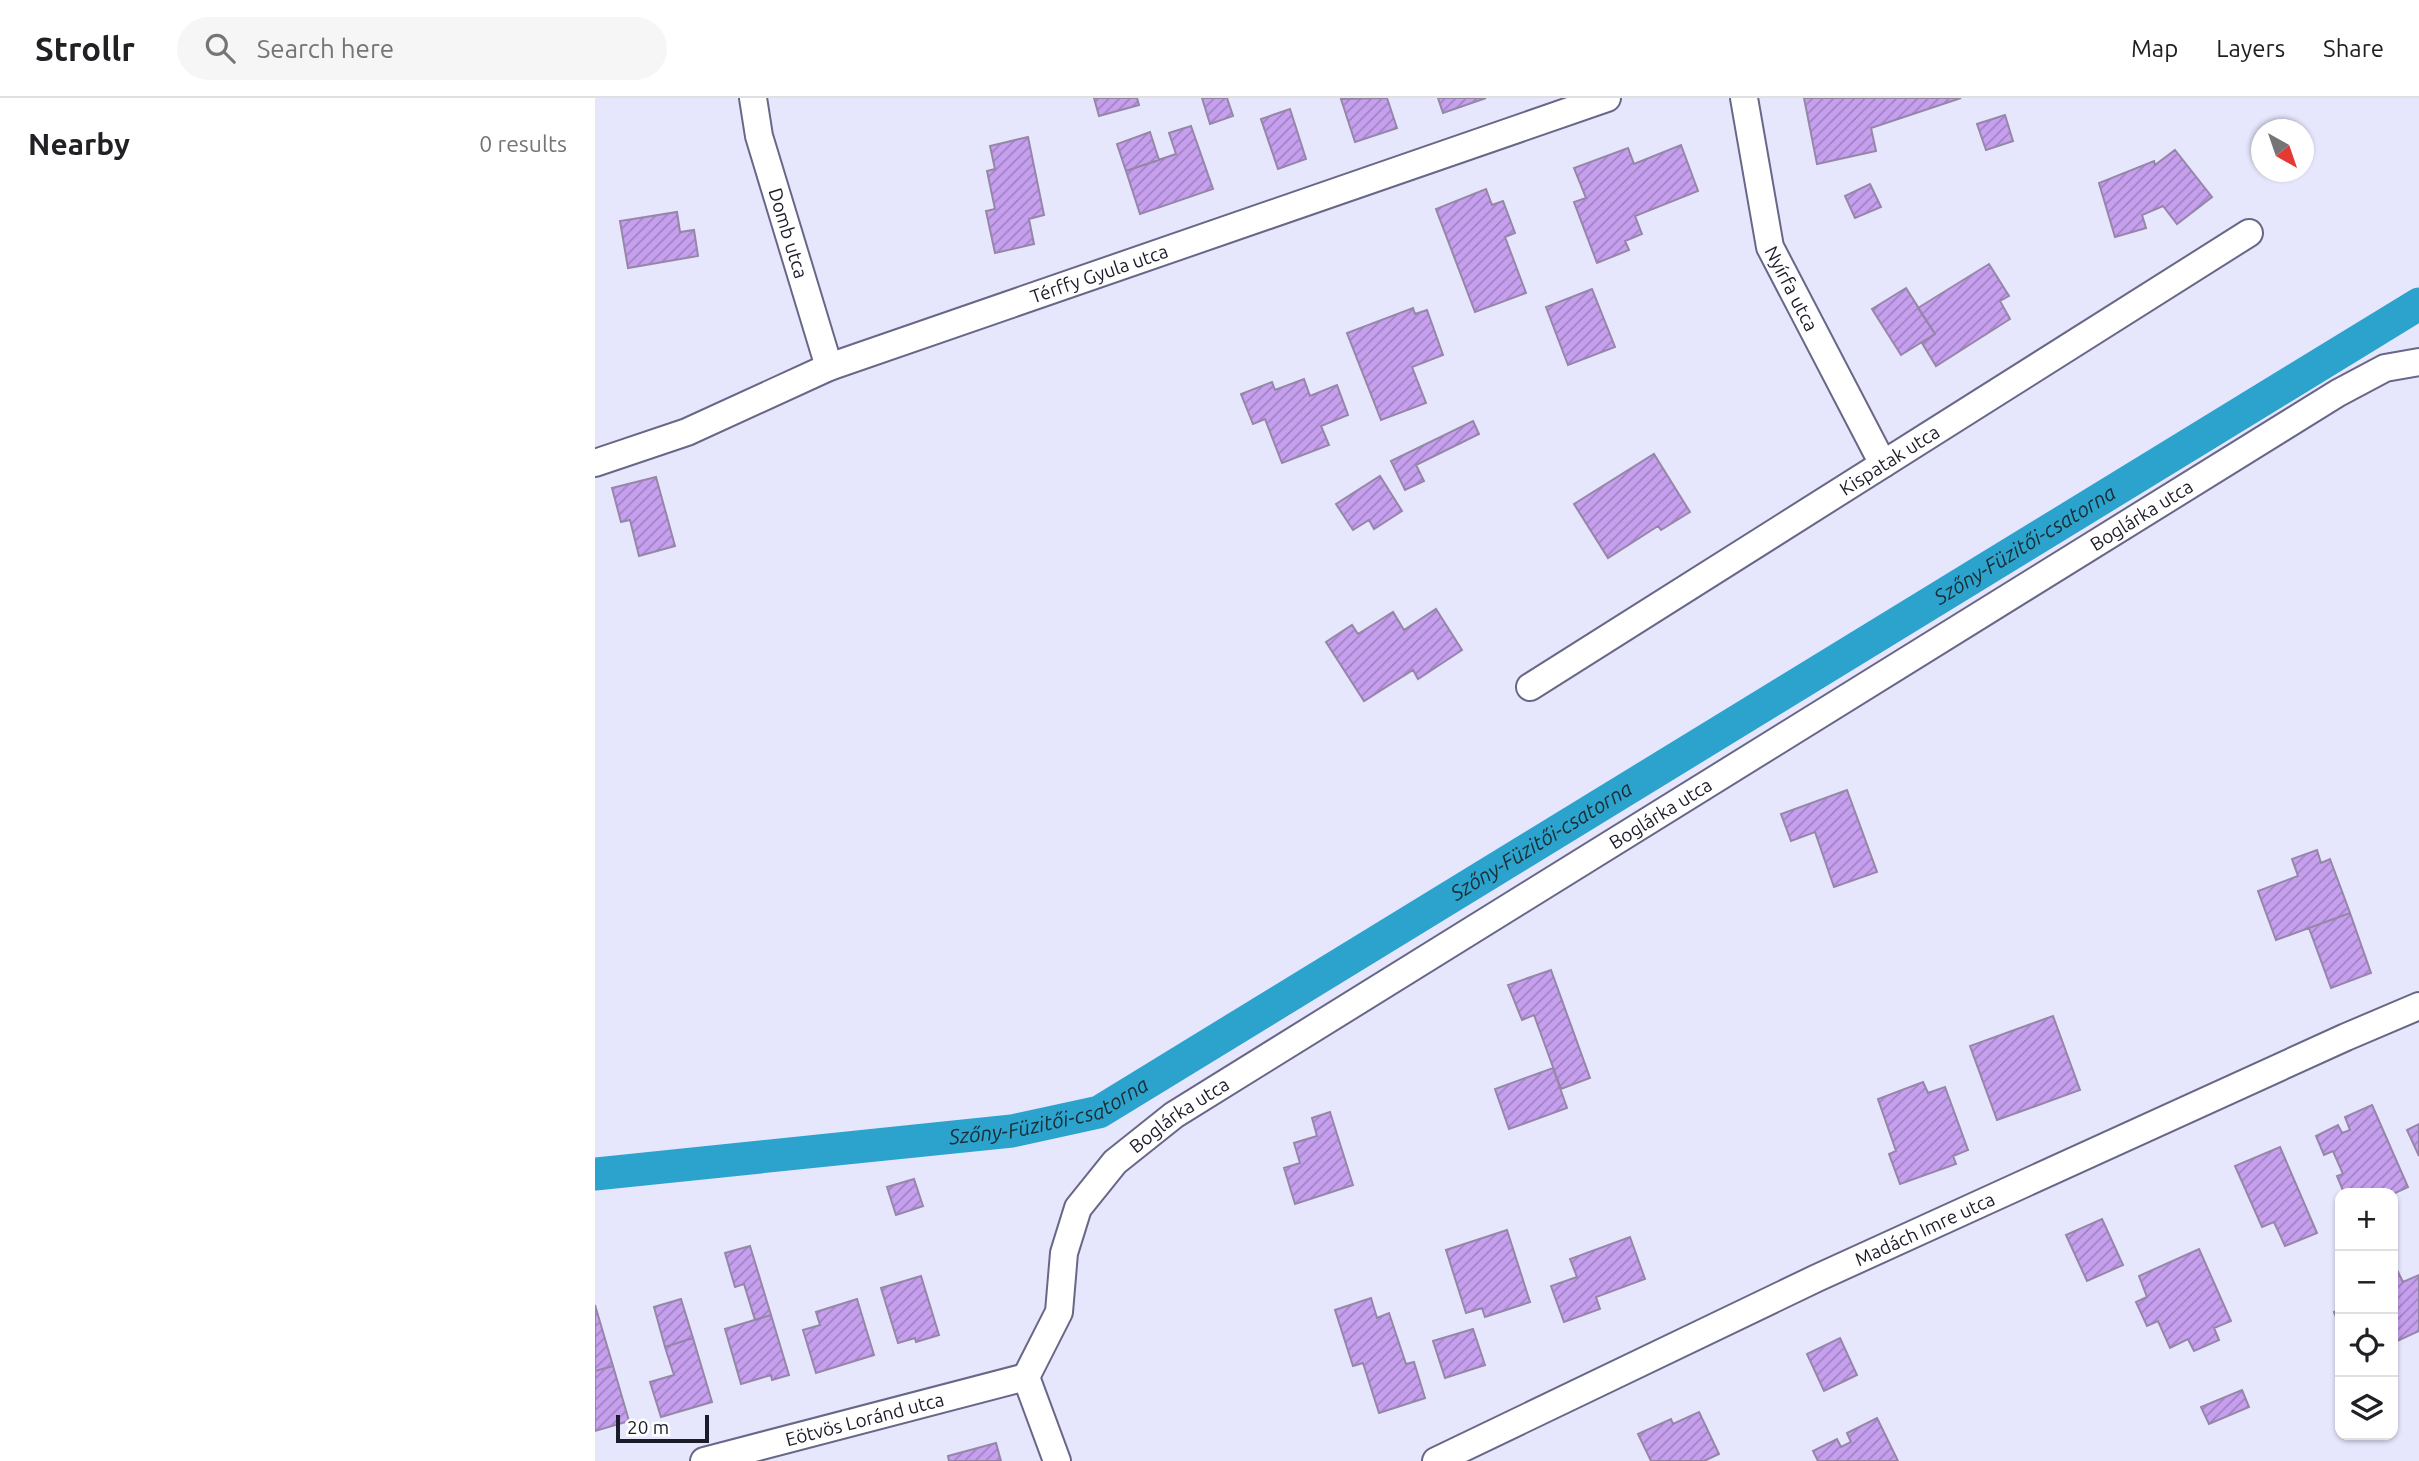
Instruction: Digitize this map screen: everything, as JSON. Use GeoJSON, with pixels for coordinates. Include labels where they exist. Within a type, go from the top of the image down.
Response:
{"type":"FeatureCollection","features":[{"type":"Feature","properties":{"kind":"street","name":"Domb utca"},"geometry":{"type":"LineString","coordinates":[[753,98],[759,136],[829,367]]}},
{"type":"Feature","properties":{"kind":"street","name":"Térffy Gyula utca"},"geometry":{"type":"LineString","coordinates":[[595,463],[687,432],[829,367],[1607,98]]}},
{"type":"Feature","properties":{"kind":"street","name":"Nyírfa utca"},"geometry":{"type":"LineString","coordinates":[[1744,98],[1770,247],[1883,464]]}},
{"type":"Feature","properties":{"kind":"street","name":"Kispatak utca"},"geometry":{"type":"LineString","coordinates":[[1530,687],[2249,233]]}},
{"type":"Feature","properties":{"kind":"street","name":"Boglárka utca"},"geometry":{"type":"LineString","coordinates":[[1025,1377],[1059,1312],[1064,1253],[1078,1208],[1115,1162],[1174,1115],[2338,393],[2385,368],[2419,362]]}},
{"type":"Feature","properties":{"kind":"street","name":"Madách Imre utca"},"geometry":{"type":"LineString","coordinates":[[1436,1461],[1817,1278],[2419,1006]]}},
{"type":"Feature","properties":{"kind":"street","name":"Eötvös Loránd utca"},"geometry":{"type":"LineString","coordinates":[[704,1461],[1025,1377]]}},
{"type":"Feature","properties":{"kind":"street"},"geometry":{"type":"LineString","coordinates":[[1025,1377],[1057,1461]]}},
{"type":"Feature","properties":{"kind":"building"},"geometry":{"type":"Polygon","coordinates":[[[1094,98],[1137,98],[1139,105],[1099,116],[1094,98]]]}},
{"type":"Feature","properties":{"kind":"building"},"geometry":{"type":"Polygon","coordinates":[[[1202,98],[1227,98],[1233,116],[1210,124],[1202,98]]]}},
{"type":"Feature","properties":{"kind":"building"},"geometry":{"type":"Polygon","coordinates":[[[1387,98],[1397,128],[1355,142],[1341,99],[1387,98]]]}},
{"type":"Feature","properties":{"kind":"building"},"geometry":{"type":"Polygon","coordinates":[[[1438,98],[1486,98],[1443,113],[1438,98]]]}},
{"type":"Feature","properties":{"kind":"building"},"geometry":{"type":"Polygon","coordinates":[[[1804,98],[1961,98],[1871,128],[1876,151],[1817,164],[1804,98]]]}},
{"type":"Feature","properties":{"kind":"building"},"geometry":{"type":"Polygon","coordinates":[[[1290,109],[1306,159],[1278,169],[1261,119],[1290,109]]]}},
{"type":"Feature","properties":{"kind":"building"},"geometry":{"type":"Polygon","coordinates":[[[2005,115],[2013,141],[1986,150],[1977,124],[2005,115]]]}},
{"type":"Feature","properties":{"kind":"building"},"geometry":{"type":"Polygon","coordinates":[[[1191,126],[1213,189],[1140,214],[1126,171],[1176,154],[1169,133],[1191,126]]]}},
{"type":"Feature","properties":{"kind":"building"},"geometry":{"type":"Polygon","coordinates":[[[1150,132],[1159,160],[1126,171],[1117,144],[1150,132]]]}},
{"type":"Feature","properties":{"kind":"building"},"geometry":{"type":"Polygon","coordinates":[[[1028,137],[1044,215],[1029,219],[1034,244],[995,253],[986,211],[995,209],[987,171],[995,169],[990,146],[1028,137]]]}},
{"type":"Feature","properties":{"kind":"building"},"geometry":{"type":"Polygon","coordinates":[[[1681,145],[1698,191],[1635,216],[1642,234],[1625,241],[1629,250],[1597,263],[1574,202],[1586,198],[1574,168],[1628,148],[1634,164],[1681,145]]]}},
{"type":"Feature","properties":{"kind":"building"},"geometry":{"type":"Polygon","coordinates":[[[2175,150],[2212,197],[2177,224],[2163,206],[2142,215],[2146,228],[2115,237],[2099,183],[2154,161],[2155,165],[2175,150]]]}},
{"type":"Feature","properties":{"kind":"building"},"geometry":{"type":"Polygon","coordinates":[[[1870,184],[1881,207],[1855,218],[1845,196],[1870,184]]]}},
{"type":"Feature","properties":{"kind":"building"},"geometry":{"type":"Polygon","coordinates":[[[1486,189],[1492,205],[1503,201],[1515,233],[1505,237],[1526,293],[1475,312],[1436,209],[1486,189]]]}},
{"type":"Feature","properties":{"kind":"building"},"geometry":{"type":"Polygon","coordinates":[[[677,212],[680,232],[694,230],[698,256],[628,268],[620,221],[677,212]]]}},
{"type":"Feature","properties":{"kind":"building"},"geometry":{"type":"Polygon","coordinates":[[[1989,264],[2009,296],[2000,301],[2010,319],[1936,366],[1922,343],[1935,334],[1918,308],[1989,264]]]}},
{"type":"Feature","properties":{"kind":"building"},"geometry":{"type":"Polygon","coordinates":[[[1906,288],[1935,334],[1901,355],[1872,309],[1906,288]]]}},
{"type":"Feature","properties":{"kind":"building"},"geometry":{"type":"Polygon","coordinates":[[[1592,289],[1615,347],[1568,365],[1546,307],[1592,289]]]}},
{"type":"Feature","properties":{"kind":"building"},"geometry":{"type":"Polygon","coordinates":[[[1413,308],[1415,314],[1427,310],[1443,355],[1412,367],[1426,403],[1381,420],[1347,333],[1413,308]]]}},
{"type":"Feature","properties":{"kind":"building"},"geometry":{"type":"Polygon","coordinates":[[[1304,379],[1310,396],[1337,385],[1348,415],[1321,426],[1329,445],[1282,463],[1265,419],[1253,424],[1241,394],[1272,382],[1275,390],[1304,379]]]}},
{"type":"Feature","properties":{"kind":"building"},"geometry":{"type":"Polygon","coordinates":[[[1473,421],[1479,434],[1416,465],[1424,481],[1405,490],[1391,461],[1473,421]]]}},
{"type":"Feature","properties":{"kind":"building"},"geometry":{"type":"Polygon","coordinates":[[[1654,454],[1690,512],[1661,530],[1658,526],[1608,558],[1574,504],[1654,454]]]}},
{"type":"Feature","properties":{"kind":"building"},"geometry":{"type":"Polygon","coordinates":[[[1380,476],[1402,511],[1374,529],[1369,520],[1353,530],[1336,504],[1380,476]]]}},
{"type":"Feature","properties":{"kind":"building"},"geometry":{"type":"Polygon","coordinates":[[[656,477],[675,546],[639,556],[630,520],[621,522],[612,488],[656,477]]]}},
{"type":"Feature","properties":{"kind":"building"},"geometry":{"type":"Polygon","coordinates":[[[1436,609],[1462,650],[1418,679],[1413,670],[1364,701],[1326,642],[1352,625],[1358,634],[1393,612],[1404,630],[1436,609]]]}},
{"type":"Feature","properties":{"kind":"building"},"geometry":{"type":"Polygon","coordinates":[[[1847,790],[1877,872],[1834,887],[1815,832],[1791,841],[1781,814],[1847,790]]]}},
{"type":"Feature","properties":{"kind":"building"},"geometry":{"type":"Polygon","coordinates":[[[2317,850],[2321,863],[2330,859],[2350,913],[2276,940],[2258,891],[2298,876],[2292,859],[2317,850]]]}},
{"type":"Feature","properties":{"kind":"building"},"geometry":{"type":"Polygon","coordinates":[[[2350,913],[2371,973],[2331,988],[2309,928],[2350,913]]]}},
{"type":"Feature","properties":{"kind":"building"},"geometry":{"type":"Polygon","coordinates":[[[1551,970],[1590,1078],[1561,1089],[1534,1015],[1522,1020],[1508,985],[1551,970]]]}},
{"type":"Feature","properties":{"kind":"building"},"geometry":{"type":"Polygon","coordinates":[[[2053,1016],[2080,1090],[1997,1120],[1970,1046],[2053,1016]]]}},
{"type":"Feature","properties":{"kind":"building"},"geometry":{"type":"Polygon","coordinates":[[[1553,1068],[1567,1108],[1509,1129],[1495,1089],[1553,1068]]]}},
{"type":"Feature","properties":{"kind":"building"},"geometry":{"type":"Polygon","coordinates":[[[1923,1082],[1928,1093],[1945,1087],[1968,1150],[1953,1156],[1956,1164],[1900,1184],[1889,1154],[1896,1151],[1878,1099],[1923,1082]]]}},
{"type":"Feature","properties":{"kind":"building"},"geometry":{"type":"Polygon","coordinates":[[[2372,1105],[2408,1187],[2398,1192],[2398,1188],[2342,1188],[2337,1176],[2343,1174],[2333,1151],[2324,1155],[2316,1136],[2338,1125],[2342,1133],[2350,1130],[2345,1117],[2372,1105]]]}},
{"type":"Feature","properties":{"kind":"building"},"geometry":{"type":"Polygon","coordinates":[[[1330,1112],[1353,1185],[1295,1204],[1284,1168],[1300,1163],[1294,1143],[1317,1136],[1312,1118],[1330,1112]]]}},
{"type":"Feature","properties":{"kind":"building"},"geometry":{"type":"Polygon","coordinates":[[[2419,1124],[2419,1156],[2407,1130],[2419,1124]]]}},
{"type":"Feature","properties":{"kind":"building"},"geometry":{"type":"Polygon","coordinates":[[[2280,1147],[2317,1233],[2285,1246],[2274,1222],[2262,1227],[2235,1166],[2280,1147]]]}},
{"type":"Feature","properties":{"kind":"building"},"geometry":{"type":"Polygon","coordinates":[[[914,1179],[923,1206],[896,1215],[887,1187],[914,1179]]]}},
{"type":"Feature","properties":{"kind":"building"},"geometry":{"type":"Polygon","coordinates":[[[2102,1219],[2123,1265],[2087,1281],[2066,1235],[2102,1219]]]}},
{"type":"Feature","properties":{"kind":"building"},"geometry":{"type":"Polygon","coordinates":[[[1507,1230],[1530,1302],[1485,1317],[1482,1308],[1466,1313],[1446,1250],[1507,1230]]]}},
{"type":"Feature","properties":{"kind":"building"},"geometry":{"type":"Polygon","coordinates":[[[1630,1237],[1645,1279],[1596,1297],[1600,1309],[1564,1322],[1551,1286],[1577,1277],[1570,1259],[1630,1237]]]}},
{"type":"Feature","properties":{"kind":"building"},"geometry":{"type":"Polygon","coordinates":[[[750,1246],[771,1315],[755,1320],[744,1284],[735,1287],[725,1253],[750,1246]]]}},
{"type":"Feature","properties":{"kind":"building"},"geometry":{"type":"Polygon","coordinates":[[[2199,1249],[2231,1321],[2214,1328],[2219,1340],[2194,1351],[2188,1339],[2170,1348],[2158,1321],[2147,1326],[2136,1302],[2147,1297],[2139,1276],[2199,1249]]]}},
{"type":"Feature","properties":{"kind":"building"},"geometry":{"type":"Polygon","coordinates":[[[2398,1272],[2403,1282],[2419,1275],[2419,1331],[2398,1341],[2398,1272]]]}},
{"type":"Feature","properties":{"kind":"building"},"geometry":{"type":"Polygon","coordinates":[[[921,1276],[939,1335],[916,1342],[915,1338],[898,1343],[881,1288],[921,1276]]]}},
{"type":"Feature","properties":{"kind":"building"},"geometry":{"type":"Polygon","coordinates":[[[1371,1298],[1377,1318],[1389,1313],[1406,1364],[1414,1362],[1425,1398],[1379,1413],[1363,1363],[1353,1366],[1335,1310],[1371,1298]]]}},
{"type":"Feature","properties":{"kind":"building"},"geometry":{"type":"Polygon","coordinates":[[[681,1299],[693,1338],[665,1347],[654,1307],[681,1299]]]}},
{"type":"Feature","properties":{"kind":"building"},"geometry":{"type":"Polygon","coordinates":[[[857,1299],[874,1355],[816,1373],[803,1330],[820,1325],[816,1312],[857,1299]]]}},
{"type":"Feature","properties":{"kind":"building"},"geometry":{"type":"Polygon","coordinates":[[[595,1305],[613,1366],[595,1371],[595,1305]]]}},
{"type":"Feature","properties":{"kind":"building"},"geometry":{"type":"Polygon","coordinates":[[[771,1315],[789,1375],[772,1380],[771,1375],[741,1384],[725,1329],[771,1315]]]}},
{"type":"Feature","properties":{"kind":"building"},"geometry":{"type":"Polygon","coordinates":[[[1473,1329],[1485,1365],[1445,1378],[1433,1341],[1473,1329]]]}},
{"type":"Feature","properties":{"kind":"building"},"geometry":{"type":"Polygon","coordinates":[[[693,1338],[712,1402],[661,1417],[650,1382],[674,1375],[665,1347],[693,1338]]]}},
{"type":"Feature","properties":{"kind":"building"},"geometry":{"type":"Polygon","coordinates":[[[1840,1338],[1857,1375],[1824,1391],[1807,1354],[1840,1338]]]}},
{"type":"Feature","properties":{"kind":"building"},"geometry":{"type":"Polygon","coordinates":[[[613,1366],[629,1421],[595,1431],[595,1371],[613,1366]]]}},
{"type":"Feature","properties":{"kind":"building"},"geometry":{"type":"Polygon","coordinates":[[[2242,1390],[2249,1407],[2209,1424],[2201,1407],[2242,1390]]]}},
{"type":"Feature","properties":{"kind":"building"},"geometry":{"type":"Polygon","coordinates":[[[1699,1412],[1719,1454],[1704,1461],[1651,1461],[1638,1434],[1671,1419],[1673,1424],[1699,1412]]]}},
{"type":"Feature","properties":{"kind":"building"},"geometry":{"type":"Polygon","coordinates":[[[1877,1418],[1898,1461],[1818,1461],[1813,1451],[1837,1439],[1841,1447],[1851,1442],[1847,1433],[1877,1418]]]}},
{"type":"Feature","properties":{"kind":"building"},"geometry":{"type":"Polygon","coordinates":[[[996,1443],[1001,1461],[949,1461],[948,1456],[996,1443]]]}},
{"type":"Feature","properties":{"kind":"waterway","name":"Szőny-Füzitői-csatorna"},"geometry":{"type":"LineString","coordinates":[[595,1174],[1012,1131],[1099,1112],[2419,304]]}}]}
